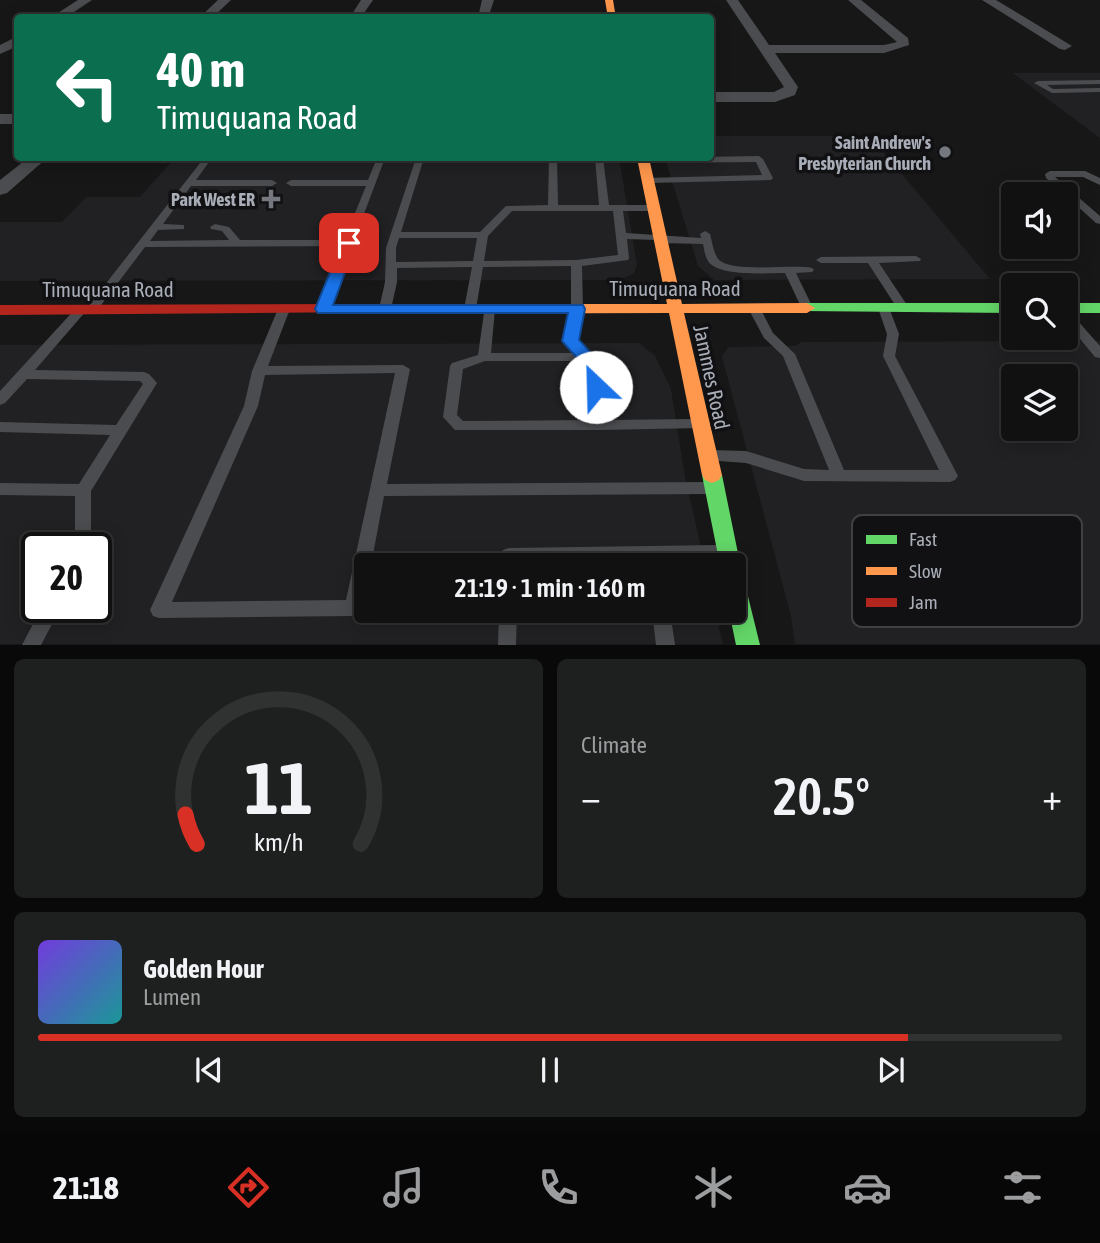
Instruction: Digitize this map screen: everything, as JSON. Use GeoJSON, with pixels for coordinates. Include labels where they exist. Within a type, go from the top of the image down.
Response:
{"type":"FeatureCollection","features":[{"type":"Feature","properties":{"kind":"main road","name":"Jammes Road"},"geometry":{"type":"LineString","coordinates":[[643,161],[729,553]]}},
{"type":"Feature","properties":{"kind":"main road","name":"Timuquana Road"},"geometry":{"type":"LineString","coordinates":[[0,310],[1001,308]]}},
{"type":"Feature","properties":{"kind":"main road"},"geometry":{"type":"LineString","coordinates":[[1078,308],[1100,308]]}},
{"type":"Feature","properties":{"kind":"main road"},"geometry":{"type":"LineString","coordinates":[[743,623],[748,645]]}},
{"type":"Feature","properties":{"kind":"street"},"geometry":{"type":"LineString","coordinates":[[63,14],[86,0]]}},
{"type":"Feature","properties":{"kind":"street"},"geometry":{"type":"LineString","coordinates":[[209,14],[225,0]]}},
{"type":"Feature","properties":{"kind":"street"},"geometry":{"type":"LineString","coordinates":[[358,13],[367,0]]}},
{"type":"Feature","properties":{"kind":"street"},"geometry":{"type":"LineString","coordinates":[[485,13],[488,0]]}},
{"type":"Feature","properties":{"kind":"street"},"geometry":{"type":"LineString","coordinates":[[714,97],[784,94],[790,92],[791,87],[732,0]]}},
{"type":"Feature","properties":{"kind":"street"},"geometry":{"type":"LineString","coordinates":[[765,49],[900,47],[903,41],[854,0]]}},
{"type":"Feature","properties":{"kind":"street"},"geometry":{"type":"LineString","coordinates":[[988,0],[1065,46]]}},
{"type":"Feature","properties":{"kind":"street"},"geometry":{"type":"LineString","coordinates":[[0,189],[34,161]]}},
{"type":"Feature","properties":{"kind":"lane"},"geometry":{"type":"LineString","coordinates":[[1098,92],[1048,90],[1038,83],[1100,82]]}},
{"type":"Feature","properties":{"kind":"lane"},"geometry":{"type":"LineString","coordinates":[[648,180],[768,178],[760,159],[714,159]]}},
{"type":"Feature","properties":{"kind":"lane"},"geometry":{"type":"LineString","coordinates":[[0,400],[86,310],[206,161]]}},
{"type":"Feature","properties":{"kind":"lane"},"geometry":{"type":"LineString","coordinates":[[323,309],[380,161]]}},
{"type":"Feature","properties":{"kind":"lane"},"geometry":{"type":"LineString","coordinates":[[385,309],[391,282],[391,248],[419,161]]}},
{"type":"Feature","properties":{"kind":"lane"},"geometry":{"type":"LineString","coordinates":[[553,161],[553,208]]}},
{"type":"Feature","properties":{"kind":"lane"},"geometry":{"type":"LineString","coordinates":[[599,161],[604,208]]}},
{"type":"Feature","properties":{"kind":"lane"},"geometry":{"type":"LineString","coordinates":[[1100,182],[1084,174],[1049,176],[1100,221]]}},
{"type":"Feature","properties":{"kind":"lane"},"geometry":{"type":"LineString","coordinates":[[188,183],[272,183]]}},
{"type":"Feature","properties":{"kind":"lane"},"geometry":{"type":"LineString","coordinates":[[291,183],[371,183]]}},
{"type":"Feature","properties":{"kind":"lane"},"geometry":{"type":"LineString","coordinates":[[471,309],[483,235],[509,208],[654,208]]}},
{"type":"Feature","properties":{"kind":"lane"},"geometry":{"type":"LineString","coordinates":[[391,265],[576,263],[624,258],[618,208]]}},
{"type":"Feature","properties":{"kind":"lane"},"geometry":{"type":"LineString","coordinates":[[154,227],[180,227]]}},
{"type":"Feature","properties":{"kind":"lane"},"geometry":{"type":"LineString","coordinates":[[215,227],[225,229],[237,243]]}},
{"type":"Feature","properties":{"kind":"lane"},"geometry":{"type":"LineString","coordinates":[[395,235],[483,235]]}},
{"type":"Feature","properties":{"kind":"lane"},"geometry":{"type":"LineString","coordinates":[[622,236],[706,238],[712,259],[717,264],[740,270],[808,270]]}},
{"type":"Feature","properties":{"kind":"lane"},"geometry":{"type":"LineString","coordinates":[[141,244],[349,243]]}},
{"type":"Feature","properties":{"kind":"lane"},"geometry":{"type":"LineString","coordinates":[[821,260],[916,259]]}},
{"type":"Feature","properties":{"kind":"lane"},"geometry":{"type":"LineString","coordinates":[[872,260],[903,308]]}},
{"type":"Feature","properties":{"kind":"lane"},"geometry":{"type":"LineString","coordinates":[[576,263],[577,309],[570,341],[595,367],[599,425]]}},
{"type":"Feature","properties":{"kind":"lane"},"geometry":{"type":"LineString","coordinates":[[789,270],[807,308]]}},
{"type":"Feature","properties":{"kind":"lane"},"geometry":{"type":"LineString","coordinates":[[754,308],[768,335],[789,354],[839,476]]}},
{"type":"Feature","properties":{"kind":"lane"},"geometry":{"type":"LineString","coordinates":[[708,456],[746,457],[804,475],[950,476],[889,356],[893,334],[884,308]]}},
{"type":"Feature","properties":{"kind":"lane"},"geometry":{"type":"LineString","coordinates":[[259,371],[403,369],[353,608],[159,610],[251,406],[259,371],[284,309]]}},
{"type":"Feature","properties":{"kind":"lane"},"geometry":{"type":"LineString","coordinates":[[484,357],[489,309]]}},
{"type":"Feature","properties":{"kind":"lane"},"geometry":{"type":"LineString","coordinates":[[1078,328],[1100,353]]}},
{"type":"Feature","properties":{"kind":"lane"},"geometry":{"type":"LineString","coordinates":[[583,357],[484,357],[457,366],[450,417],[460,426],[701,424]]}},
{"type":"Feature","properties":{"kind":"lane"},"geometry":{"type":"LineString","coordinates":[[24,374],[144,377],[150,383],[83,490],[83,532]]}},
{"type":"Feature","properties":{"kind":"lane"},"geometry":{"type":"LineString","coordinates":[[0,427],[121,430]]}},
{"type":"Feature","properties":{"kind":"lane"},"geometry":{"type":"LineString","coordinates":[[379,490],[715,488]]}},
{"type":"Feature","properties":{"kind":"lane"},"geometry":{"type":"LineString","coordinates":[[0,489],[83,490]]}},
{"type":"Feature","properties":{"kind":"lane"},"geometry":{"type":"LineString","coordinates":[[31,645],[43,623]]}},
{"type":"Feature","properties":{"kind":"lane"},"geometry":{"type":"LineString","coordinates":[[508,623],[508,645]]}},
{"type":"Feature","properties":{"kind":"lane"},"geometry":{"type":"LineString","coordinates":[[663,623],[666,645]]}},
{"type":"Feature","properties":{"kind":"shaded area"},"geometry":{"type":"Polygon","coordinates":[[[1013,73],[1100,73],[1100,138],[1018,77],[1013,73]]]}},
{"type":"Feature","properties":{"kind":"shaded area"},"geometry":{"type":"Polygon","coordinates":[[[714,136],[870,136],[990,279],[714,280],[698,266],[666,161],[714,161],[714,136]]]}},
{"type":"Feature","properties":{"kind":"shaded area"},"geometry":{"type":"Polygon","coordinates":[[[172,161],[620,161],[637,265],[634,273],[620,280],[0,281],[0,222],[62,222],[86,197],[140,197],[172,161]]]}},
{"type":"Feature","properties":{"kind":"shaded area"},"geometry":{"type":"Polygon","coordinates":[[[1001,341],[1001,350],[1078,350],[1078,341],[1100,341],[1100,644],[795,644],[791,616],[722,357],[728,347],[795,346],[802,342],[1001,341]]]}},
{"type":"Feature","properties":{"kind":"shaded area"},"geometry":{"type":"Polygon","coordinates":[[[639,343],[655,356],[671,389],[685,477],[702,553],[354,553],[354,623],[718,623],[723,644],[0,644],[0,345],[639,343]]]}},
{"type":"Feature","properties":{"kind":"traffic: fast"},"geometry":{"type":"LineString","coordinates":[[807,308],[1001,308]]}},
{"type":"Feature","properties":{"kind":"traffic: fast"},"geometry":{"type":"LineString","coordinates":[[1078,308],[1100,308]]}},
{"type":"Feature","properties":{"kind":"traffic: fast"},"geometry":{"type":"LineString","coordinates":[[712,475],[728,553]]}},
{"type":"Feature","properties":{"kind":"traffic: fast"},"geometry":{"type":"LineString","coordinates":[[743,623],[748,645]]}},
{"type":"Feature","properties":{"kind":"traffic: slow"},"geometry":{"type":"LineString","coordinates":[[609,0],[611,14]]}},
{"type":"Feature","properties":{"kind":"traffic: slow"},"geometry":{"type":"LineString","coordinates":[[644,161],[712,475]]}},
{"type":"Feature","properties":{"kind":"traffic: slow"},"geometry":{"type":"LineString","coordinates":[[359,309],[807,308]]}},
{"type":"Feature","properties":{"kind":"traffic: jam"},"geometry":{"type":"LineString","coordinates":[[0,310],[359,309]]}},
{"type":"Feature","properties":{"kind":"place","name":"Saint Andrew's Presbyterian Church"},"geometry":{"type":"Point","coordinates":[945,152]}},
{"type":"Feature","properties":{"kind":"place","name":"Park West ER"},"geometry":{"type":"Point","coordinates":[271,199]}},
{"type":"Feature","properties":{"kind":"route"},"geometry":{"type":"LineString","coordinates":[[349,243],[323,309],[577,309],[570,341],[595,367],[596,387]]}}]}
